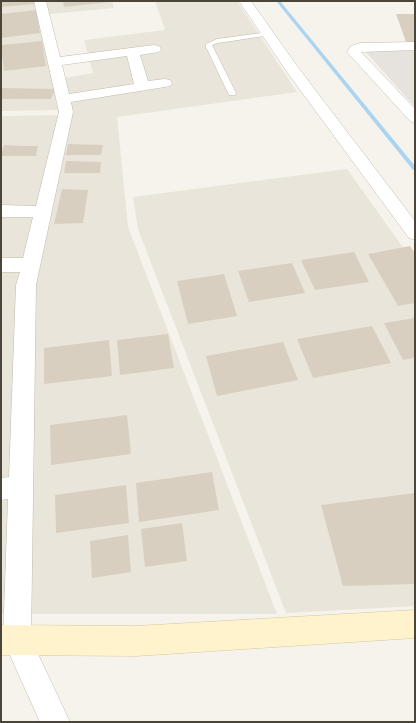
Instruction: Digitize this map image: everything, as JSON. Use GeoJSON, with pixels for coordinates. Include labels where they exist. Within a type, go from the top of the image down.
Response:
{"type":"FeatureCollection","features":[{"type":"Feature","properties":{"kind":"street"},"geometry":{"type":"LineString","coordinates":[[40,1],[66,112],[26,284],[11,488],[9,640],[55,722]]}},
{"type":"Feature","properties":{"kind":"street"},"geometry":{"type":"LineString","coordinates":[[245,1],[292,69],[415,234]]}},
{"type":"Feature","properties":{"kind":"street"},"geometry":{"type":"LineString","coordinates":[[415,46],[360,47],[354,52],[415,118]]}},
{"type":"Feature","properties":{"kind":"street"},"geometry":{"type":"LineString","coordinates":[[54,62],[154,49]]}},
{"type":"Feature","properties":{"kind":"street"},"geometry":{"type":"LineString","coordinates":[[133,52],[142,87]]}},
{"type":"Feature","properties":{"kind":"street"},"geometry":{"type":"LineString","coordinates":[[63,99],[165,84]]}},
{"type":"Feature","properties":{"kind":"street"},"geometry":{"type":"LineString","coordinates":[[1,211],[43,212]]}},
{"type":"Feature","properties":{"kind":"street"},"geometry":{"type":"LineString","coordinates":[[1,265],[31,265]]}},
{"type":"Feature","properties":{"kind":"street"},"geometry":{"type":"LineString","coordinates":[[9,640],[136,641],[415,624]]}},
{"type":"Feature","properties":{"kind":"lane"},"geometry":{"type":"LineString","coordinates":[[232,93],[209,47],[209,44],[217,41],[269,34]]}},
{"type":"Feature","properties":{"kind":"shaded area"},"geometry":{"type":"Polygon","coordinates":[[[1,1],[112,1],[114,8],[40,15],[59,110],[1,111],[1,1]]]}},
{"type":"Feature","properties":{"kind":"shaded area"},"geometry":{"type":"Polygon","coordinates":[[[155,1],[237,1],[297,92],[117,117],[128,227],[277,614],[1,614],[1,116],[72,115],[63,78],[93,73],[84,40],[165,30],[155,1]]]}},
{"type":"Feature","properties":{"kind":"shaded area"},"geometry":{"type":"Polygon","coordinates":[[[365,51],[415,51],[415,106],[414,106],[365,51]]]}},
{"type":"Feature","properties":{"kind":"shaded area"},"geometry":{"type":"Polygon","coordinates":[[[347,169],[415,264],[415,606],[286,613],[138,229],[133,197],[347,169]]]}},
{"type":"Feature","properties":{"kind":"building"},"geometry":{"type":"Polygon","coordinates":[[[1,1],[35,1],[35,4],[1,7],[1,1]]]}},
{"type":"Feature","properties":{"kind":"building"},"geometry":{"type":"Polygon","coordinates":[[[63,1],[109,1],[109,2],[64,7],[63,1]]]}},
{"type":"Feature","properties":{"kind":"building"},"geometry":{"type":"Polygon","coordinates":[[[36,10],[40,33],[1,38],[1,14],[36,10]]]}},
{"type":"Feature","properties":{"kind":"building"},"geometry":{"type":"Polygon","coordinates":[[[396,14],[415,14],[415,42],[406,42],[396,14]]]}},
{"type":"Feature","properties":{"kind":"building"},"geometry":{"type":"Polygon","coordinates":[[[42,41],[46,66],[4,71],[1,45],[42,41]]]}},
{"type":"Feature","properties":{"kind":"building"},"geometry":{"type":"Polygon","coordinates":[[[1,88],[55,89],[51,99],[1,99],[1,88]]]}},
{"type":"Feature","properties":{"kind":"building"},"geometry":{"type":"Polygon","coordinates":[[[68,144],[103,145],[101,155],[66,155],[68,144]]]}},
{"type":"Feature","properties":{"kind":"building"},"geometry":{"type":"Polygon","coordinates":[[[4,145],[38,146],[36,156],[1,156],[4,145]]]}},
{"type":"Feature","properties":{"kind":"building"},"geometry":{"type":"Polygon","coordinates":[[[66,161],[101,162],[100,173],[64,173],[66,161]]]}},
{"type":"Feature","properties":{"kind":"building"},"geometry":{"type":"Polygon","coordinates":[[[62,189],[88,190],[83,223],[54,224],[62,189]]]}},
{"type":"Feature","properties":{"kind":"building"},"geometry":{"type":"Polygon","coordinates":[[[410,246],[415,253],[415,303],[398,306],[368,254],[410,246]]]}},
{"type":"Feature","properties":{"kind":"building"},"geometry":{"type":"Polygon","coordinates":[[[354,252],[369,282],[315,290],[301,260],[354,252]]]}},
{"type":"Feature","properties":{"kind":"building"},"geometry":{"type":"Polygon","coordinates":[[[292,263],[305,293],[249,302],[238,271],[292,263]]]}},
{"type":"Feature","properties":{"kind":"building"},"geometry":{"type":"Polygon","coordinates":[[[224,274],[237,316],[188,324],[177,281],[224,274]]]}},
{"type":"Feature","properties":{"kind":"building"},"geometry":{"type":"Polygon","coordinates":[[[415,318],[415,358],[403,360],[384,323],[415,318]]]}},
{"type":"Feature","properties":{"kind":"building"},"geometry":{"type":"Polygon","coordinates":[[[372,326],[391,363],[313,378],[297,339],[372,326]]]}},
{"type":"Feature","properties":{"kind":"building"},"geometry":{"type":"Polygon","coordinates":[[[168,334],[174,368],[120,375],[117,340],[168,334]]]}},
{"type":"Feature","properties":{"kind":"building"},"geometry":{"type":"Polygon","coordinates":[[[109,340],[112,376],[44,384],[44,348],[109,340]]]}},
{"type":"Feature","properties":{"kind":"building"},"geometry":{"type":"Polygon","coordinates":[[[283,342],[298,380],[217,396],[206,356],[283,342]]]}},
{"type":"Feature","properties":{"kind":"building"},"geometry":{"type":"Polygon","coordinates":[[[127,415],[131,454],[51,465],[50,425],[127,415]]]}},
{"type":"Feature","properties":{"kind":"building"},"geometry":{"type":"Polygon","coordinates":[[[212,472],[219,510],[139,522],[136,483],[212,472]]]}},
{"type":"Feature","properties":{"kind":"building"},"geometry":{"type":"Polygon","coordinates":[[[126,485],[129,523],[56,533],[55,495],[126,485]]]}},
{"type":"Feature","properties":{"kind":"building"},"geometry":{"type":"Polygon","coordinates":[[[415,493],[415,584],[343,586],[321,505],[415,493]]]}},
{"type":"Feature","properties":{"kind":"building"},"geometry":{"type":"Polygon","coordinates":[[[182,523],[187,561],[145,567],[141,529],[182,523]]]}},
{"type":"Feature","properties":{"kind":"building"},"geometry":{"type":"Polygon","coordinates":[[[128,535],[131,572],[92,578],[90,541],[128,535]]]}},
{"type":"Feature","properties":{"kind":"waterway"},"geometry":{"type":"LineString","coordinates":[[278,1],[415,169]]}}]}
